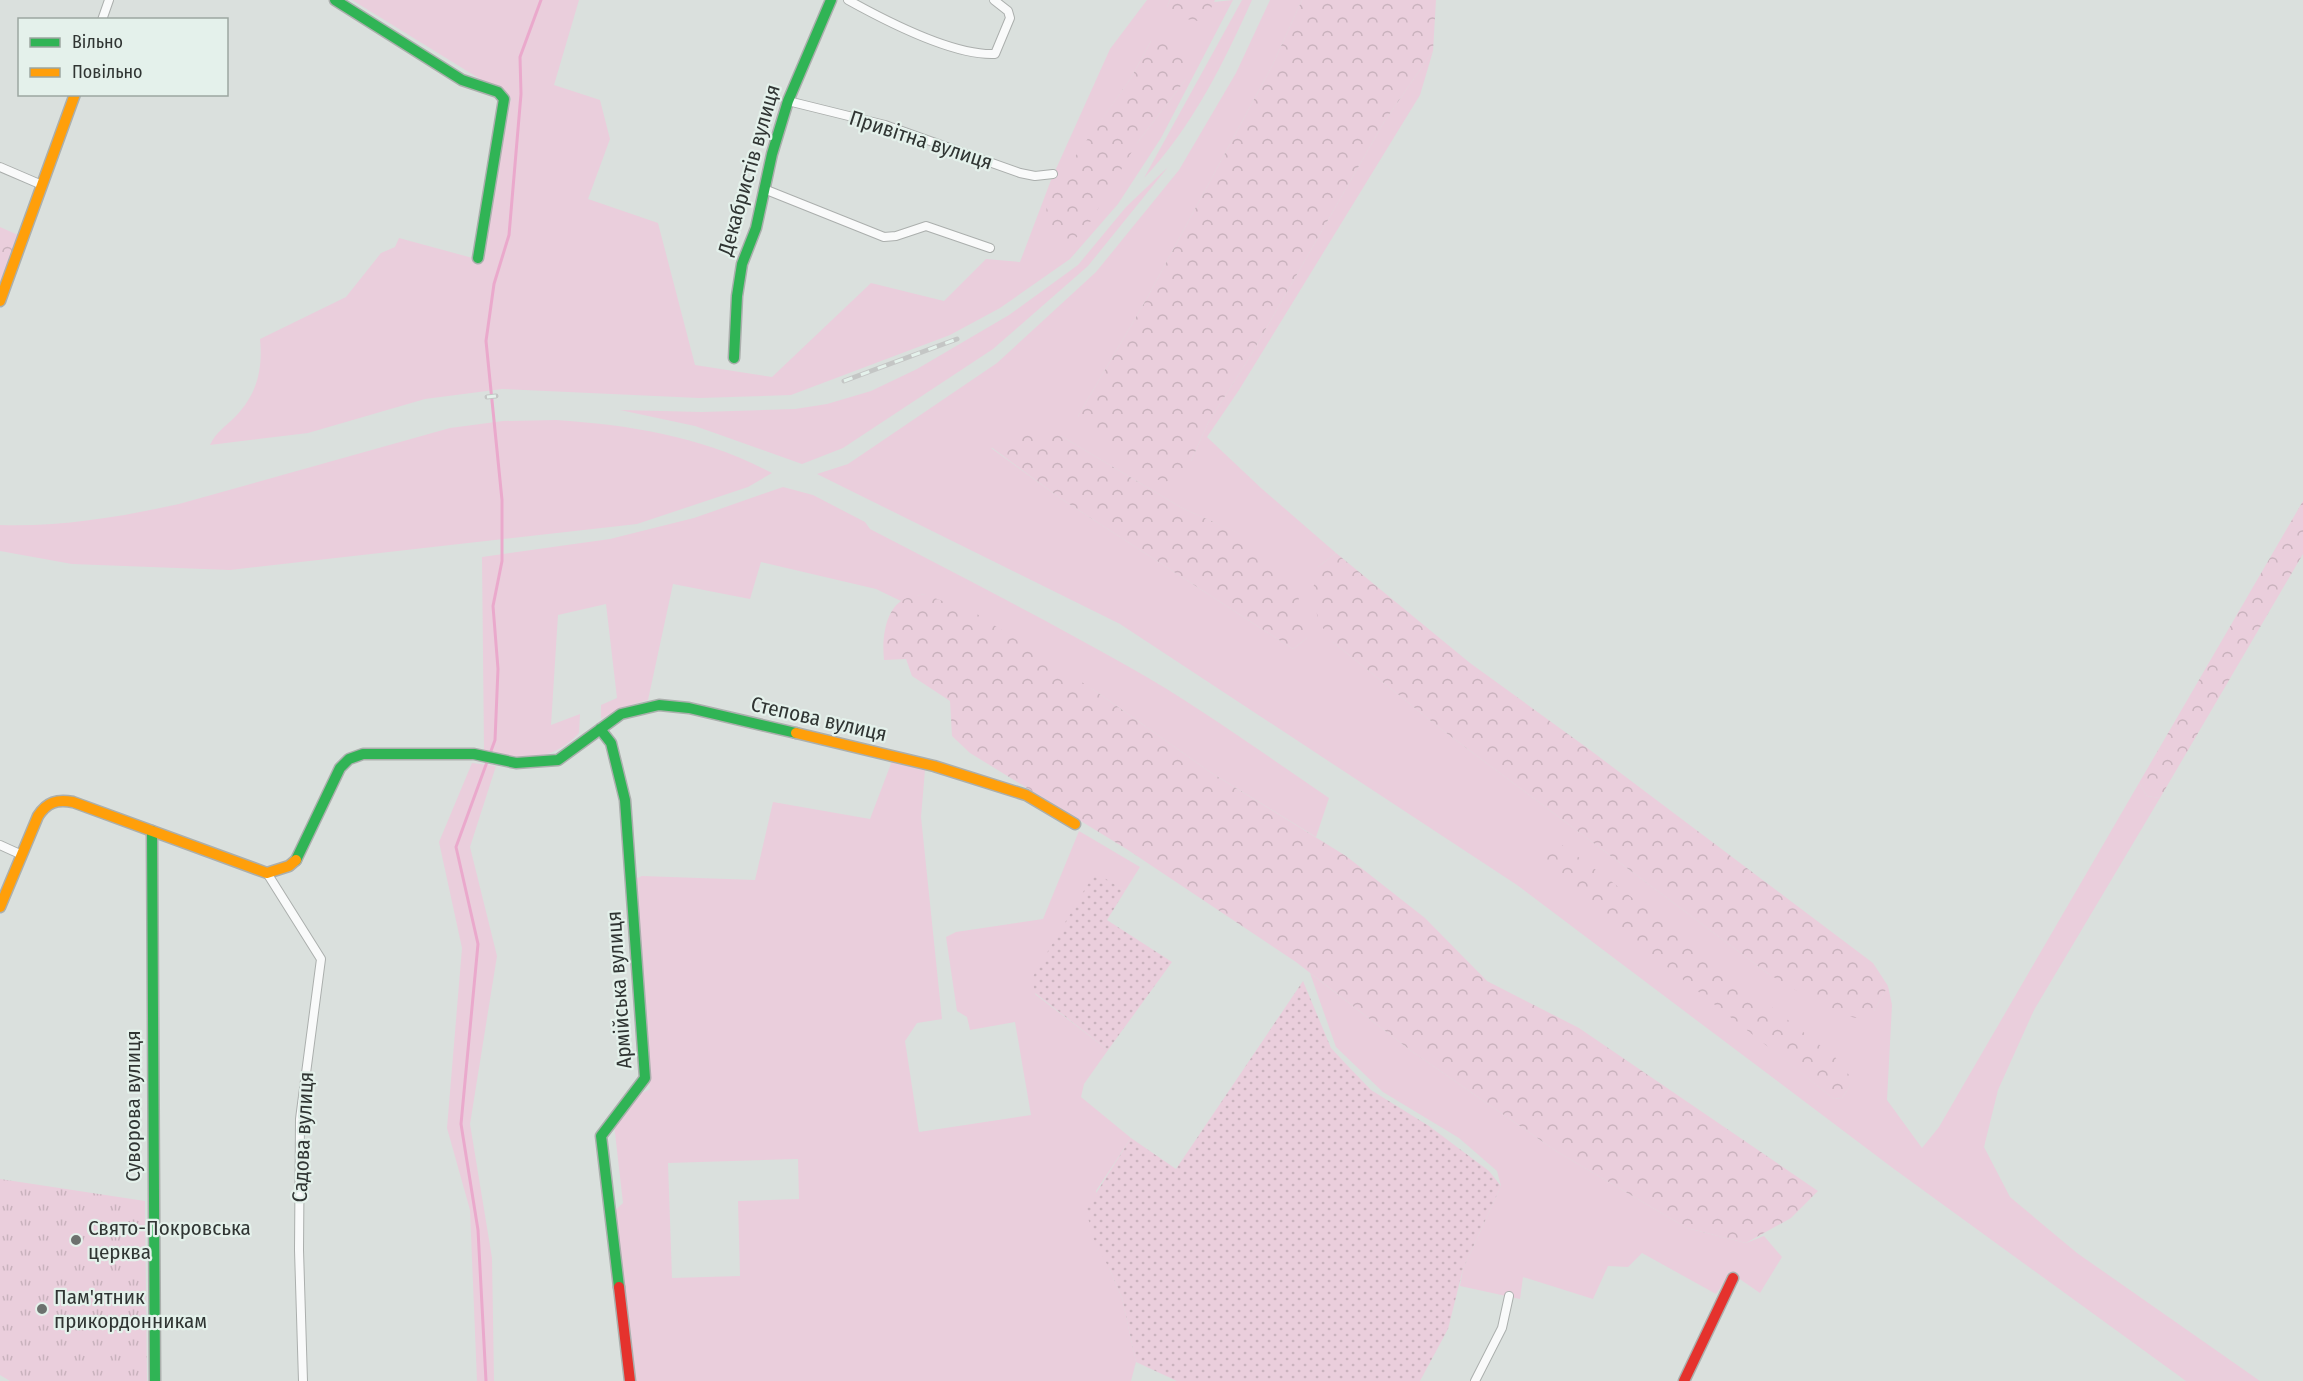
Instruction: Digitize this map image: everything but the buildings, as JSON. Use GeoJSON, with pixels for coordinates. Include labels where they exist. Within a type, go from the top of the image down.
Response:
{"type":"FeatureCollection","features":[{"type":"Feature","properties":{"kind":"street"},"geometry":{"type":"LineString","coordinates":[[103,18],[109,0]]}},
{"type":"Feature","properties":{"kind":"street"},"geometry":{"type":"LineString","coordinates":[[335,0],[462,80],[498,92],[504,99],[478,258]]}},
{"type":"Feature","properties":{"kind":"street","name":"Декабристів вулиця"},"geometry":{"type":"LineString","coordinates":[[734,358],[738,281],[742,264],[754,236],[788,101],[831,0]]}},
{"type":"Feature","properties":{"kind":"street"},"geometry":{"type":"LineString","coordinates":[[848,0],[908,30],[975,52],[995,54],[1010,18],[1008,11],[994,0]]}},
{"type":"Feature","properties":{"kind":"street"},"geometry":{"type":"LineString","coordinates":[[0,301],[74,96]]}},
{"type":"Feature","properties":{"kind":"street","name":"Привітна вулиця"},"geometry":{"type":"LineString","coordinates":[[788,101],[885,125],[1020,173],[1035,177],[1053,174]]}},
{"type":"Feature","properties":{"kind":"street"},"geometry":{"type":"LineString","coordinates":[[0,167],[42,185]]}},
{"type":"Feature","properties":{"kind":"street"},"geometry":{"type":"LineString","coordinates":[[764,189],[884,237],[896,236],[926,226],[990,248]]}},
{"type":"Feature","properties":{"kind":"street","name":"Степова вулиця"},"geometry":{"type":"LineString","coordinates":[[267,873],[289,866],[299,857],[340,768],[349,759],[363,754],[445,753],[474,754],[516,763],[558,760],[621,714],[659,705],[689,708],[934,766],[1026,795],[1075,824]]}},
{"type":"Feature","properties":{"kind":"street","name":"Армійська вулиця"},"geometry":{"type":"LineString","coordinates":[[600,729],[611,743],[625,800],[645,1078],[601,1136],[630,1381]]}},
{"type":"Feature","properties":{"kind":"street"},"geometry":{"type":"LineString","coordinates":[[0,907],[5,881],[22,855],[41,812],[47,805],[57,800],[73,802],[267,873]]}},
{"type":"Feature","properties":{"kind":"street","name":"Суворова вулиця"},"geometry":{"type":"LineString","coordinates":[[152,831],[155,1381]]}},
{"type":"Feature","properties":{"kind":"street"},"geometry":{"type":"LineString","coordinates":[[0,845],[22,855]]}},
{"type":"Feature","properties":{"kind":"street","name":"Садова вулиця"},"geometry":{"type":"LineString","coordinates":[[267,873],[321,959],[300,1119],[299,1250],[303,1381]]}},
{"type":"Feature","properties":{"kind":"street"},"geometry":{"type":"LineString","coordinates":[[1684,1381],[1733,1278]]}},
{"type":"Feature","properties":{"kind":"street"},"geometry":{"type":"LineString","coordinates":[[1475,1381],[1502,1328],[1509,1296]]}},
{"type":"Feature","properties":{"kind":"green space"},"geometry":{"type":"Polygon","coordinates":[[[352,0],[579,0],[554,85],[600,100],[610,139],[588,199],[658,223],[695,365],[772,377],[871,283],[944,301],[986,259],[1020,262],[1051,180],[1110,49],[1147,0],[1170,0],[1167,7],[1233,0],[1161,138],[1118,204],[1070,259],[1000,308],[950,335],[791,395],[699,398],[502,389],[425,399],[308,433],[210,445],[249,399],[259,371],[260,339],[346,297],[381,253],[395,247],[399,238],[480,260],[511,98],[352,0]],[[1151,41],[1131,78],[1048,196],[1137,143],[1186,79],[1151,41]]]}},
{"type":"Feature","properties":{"kind":"green space"},"geometry":{"type":"Polygon","coordinates":[[[1170,0],[1215,0],[1204,22],[1180,18],[1167,7],[1170,0]]]}},
{"type":"Feature","properties":{"kind":"green space"},"geometry":{"type":"Polygon","coordinates":[[[1242,0],[1252,0],[1206,94],[1177,138],[1144,178],[1242,0]]]}},
{"type":"Feature","properties":{"kind":"green space"},"geometry":{"type":"Polygon","coordinates":[[[1270,0],[1302,0],[1272,66],[1146,300],[1078,416],[1191,461],[1209,421],[1248,360],[1384,122],[1433,51],[1420,95],[1239,390],[1207,437],[1261,488],[1336,553],[1318,567],[1333,642],[1441,729],[1770,975],[1874,1011],[1888,986],[1892,1005],[1887,1100],[1922,1148],[1939,1127],[2139,783],[2147,796],[2160,798],[2034,1010],[1998,1090],[1984,1147],[2010,1197],[2077,1253],[2260,1381],[2186,1381],[1894,1169],[1517,885],[1120,624],[817,474],[848,464],[997,363],[1096,272],[1179,170],[1236,73],[1270,0]],[[1061,436],[991,448],[1060,498],[1293,649],[1307,638],[1242,535],[1182,508],[1061,436]],[[1540,864],[1834,1099],[1842,1098],[1850,1086],[1540,864]]]}},
{"type":"Feature","properties":{"kind":"green space"},"geometry":{"type":"Polygon","coordinates":[[[1302,0],[1436,0],[1433,51],[1384,122],[1248,360],[1209,421],[1191,461],[1176,479],[1164,482],[1141,473],[1078,416],[1146,300],[1272,66],[1302,0]]]}},
{"type":"Feature","properties":{"kind":"green space"},"geometry":{"type":"Polygon","coordinates":[[[1163,30],[1188,53],[1186,79],[1137,143],[1086,229],[1071,242],[1055,239],[1046,219],[1047,196],[1131,78],[1151,41],[1163,30]]]}},
{"type":"Feature","properties":{"kind":"green space"},"geometry":{"type":"Polygon","coordinates":[[[1168,167],[1088,266],[993,349],[843,448],[802,464],[695,426],[620,410],[702,412],[795,409],[827,404],[871,391],[917,369],[1009,315],[1078,265],[1126,207],[1168,167]]]}},
{"type":"Feature","properties":{"kind":"green space"},"geometry":{"type":"Polygon","coordinates":[[[0,227],[18,235],[0,284],[0,227]]]}},
{"type":"Feature","properties":{"kind":"green space"},"geometry":{"type":"Polygon","coordinates":[[[556,420],[612,425],[667,435],[720,450],[772,473],[748,487],[637,524],[230,570],[72,564],[0,551],[0,525],[68,523],[135,513],[179,504],[450,428],[503,421],[556,420]]]}},
{"type":"Feature","properties":{"kind":"green space"},"geometry":{"type":"Polygon","coordinates":[[[1030,427],[1061,436],[1182,508],[1243,535],[1280,567],[1298,595],[1307,638],[1293,649],[1060,498],[991,447],[1030,427]]]}},
{"type":"Feature","properties":{"kind":"green space"},"geometry":{"type":"Polygon","coordinates":[[[783,487],[813,495],[865,522],[870,529],[1099,650],[1207,715],[1329,798],[1316,837],[1210,772],[1094,690],[924,594],[901,601],[876,589],[761,562],[750,599],[673,584],[648,700],[620,708],[601,719],[601,705],[617,698],[606,604],[558,615],[551,725],[580,714],[579,733],[558,750],[535,757],[511,756],[484,751],[482,557],[610,539],[694,518],[783,487]]]}},
{"type":"Feature","properties":{"kind":"green space"},"geometry":{"type":"Polygon","coordinates":[[[2303,501],[2303,554],[2160,798],[2147,796],[2139,783],[2303,501]]]}},
{"type":"Feature","properties":{"kind":"green space"},"geometry":{"type":"Polygon","coordinates":[[[1336,553],[1470,663],[1590,750],[1873,963],[1888,986],[1874,1011],[1856,1018],[1835,1013],[1770,975],[1441,729],[1333,642],[1318,621],[1313,589],[1318,567],[1336,553]]]}},
{"type":"Feature","properties":{"kind":"green space"},"geometry":{"type":"Polygon","coordinates":[[[924,594],[977,614],[1094,690],[1210,772],[1346,856],[1425,918],[1487,981],[1579,1028],[1818,1191],[1791,1218],[1746,1243],[1687,1228],[1556,1151],[1410,1050],[1296,962],[1128,850],[970,753],[952,736],[950,701],[912,676],[906,659],[884,660],[885,628],[895,606],[903,600],[924,594]]]}},
{"type":"Feature","properties":{"kind":"green space"},"geometry":{"type":"Polygon","coordinates":[[[892,761],[920,766],[925,770],[921,817],[942,1019],[917,1023],[905,1041],[919,1132],[1031,1115],[1015,1022],[970,1030],[967,1017],[957,1011],[946,937],[956,932],[1043,919],[1079,831],[1140,867],[1125,891],[1095,873],[1035,994],[1108,1050],[1084,1084],[1081,1097],[1131,1138],[1096,1191],[1109,1268],[1122,1298],[1136,1362],[1131,1381],[632,1381],[611,1214],[623,1203],[614,1124],[640,1094],[650,1089],[633,880],[642,876],[755,880],[773,802],[870,819],[892,761]],[[798,1159],[668,1163],[672,1278],[740,1276],[738,1201],[799,1199],[798,1159]]]}},
{"type":"Feature","properties":{"kind":"green space"},"geometry":{"type":"Polygon","coordinates":[[[472,763],[496,766],[470,847],[497,956],[470,1124],[492,1258],[494,1381],[477,1381],[470,1210],[447,1128],[462,948],[439,842],[472,763]]]}},
{"type":"Feature","properties":{"kind":"green space"},"geometry":{"type":"Polygon","coordinates":[[[1550,842],[1562,845],[1607,878],[1835,1057],[1849,1075],[1850,1086],[1842,1098],[1834,1099],[1552,876],[1539,864],[1541,848],[1550,842]]]}},
{"type":"Feature","properties":{"kind":"green space"},"geometry":{"type":"Polygon","coordinates":[[[1095,872],[1125,891],[1107,920],[1172,962],[1108,1050],[1035,993],[1032,978],[1095,872]]]}},
{"type":"Feature","properties":{"kind":"green space"},"geometry":{"type":"Polygon","coordinates":[[[1310,973],[1410,1050],[1556,1151],[1687,1228],[1746,1243],[1764,1236],[1782,1257],[1760,1293],[1731,1273],[1716,1294],[1642,1253],[1628,1267],[1608,1266],[1593,1299],[1523,1277],[1520,1299],[1460,1286],[1463,1269],[1501,1186],[1497,1171],[1459,1138],[1383,1092],[1336,1047],[1310,973]]]}},
{"type":"Feature","properties":{"kind":"green space"},"geometry":{"type":"Polygon","coordinates":[[[1303,981],[1331,1048],[1371,1090],[1429,1126],[1489,1171],[1501,1186],[1463,1269],[1448,1329],[1420,1381],[1177,1381],[1136,1362],[1122,1298],[1093,1238],[1086,1209],[1131,1138],[1176,1169],[1303,981]]]}},
{"type":"Feature","properties":{"kind":"green space"},"geometry":{"type":"Polygon","coordinates":[[[0,1179],[145,1201],[147,1381],[10,1381],[0,1375],[0,1179]]]}},
{"type":"Feature","properties":{"kind":"waterway"},"geometry":{"type":"LineString","coordinates":[[486,1381],[478,1230],[461,1124],[478,944],[456,847],[495,740],[498,669],[493,606],[502,561],[502,500],[486,341],[494,284],[509,235],[521,94],[520,57],[541,0]]}},
{"type":"Feature","properties":{"kind":"railway"},"geometry":{"type":"LineString","coordinates":[[844,381],[957,339]]}},
{"type":"Feature","properties":{"kind":"railway"},"geometry":{"type":"LineString","coordinates":[[487,397],[496,396]]}},
{"type":"Feature","properties":{"kind":"traffic: fast"},"geometry":{"type":"LineString","coordinates":[[335,0],[462,80],[498,92],[504,99],[478,258]]}},
{"type":"Feature","properties":{"kind":"traffic: fast"},"geometry":{"type":"LineString","coordinates":[[734,358],[737,296],[742,264],[756,228],[772,154],[788,101],[831,0]]}},
{"type":"Feature","properties":{"kind":"traffic: fast"},"geometry":{"type":"LineString","coordinates":[[296,860],[340,768],[349,759],[363,754],[474,754],[516,763],[558,760],[621,714],[659,705],[689,708],[796,733]]}},
{"type":"Feature","properties":{"kind":"traffic: fast"},"geometry":{"type":"LineString","coordinates":[[600,729],[611,743],[625,800],[645,1078],[601,1136],[619,1287]]}},
{"type":"Feature","properties":{"kind":"traffic: fast"},"geometry":{"type":"LineString","coordinates":[[152,831],[155,1381]]}},
{"type":"Feature","properties":{"kind":"traffic: slow"},"geometry":{"type":"LineString","coordinates":[[0,301],[74,96]]}},
{"type":"Feature","properties":{"kind":"traffic: slow"},"geometry":{"type":"LineString","coordinates":[[796,733],[934,766],[1026,795],[1075,824]]}},
{"type":"Feature","properties":{"kind":"traffic: slow"},"geometry":{"type":"LineString","coordinates":[[0,907],[38,816],[45,807],[57,801],[73,802],[267,873],[289,866],[296,860]]}},
{"type":"Feature","properties":{"kind":"traffic: jam"},"geometry":{"type":"LineString","coordinates":[[1684,1381],[1733,1278]]}},
{"type":"Feature","properties":{"kind":"traffic: jam"},"geometry":{"type":"LineString","coordinates":[[619,1287],[630,1381]]}},
{"type":"Feature","properties":{"kind":"place","name":"Свято-Покровська церква"},"geometry":{"type":"Point","coordinates":[76,1240]}},
{"type":"Feature","properties":{"kind":"place","name":"Пам'ятник прикордонникам"},"geometry":{"type":"Point","coordinates":[42,1309]}}]}
